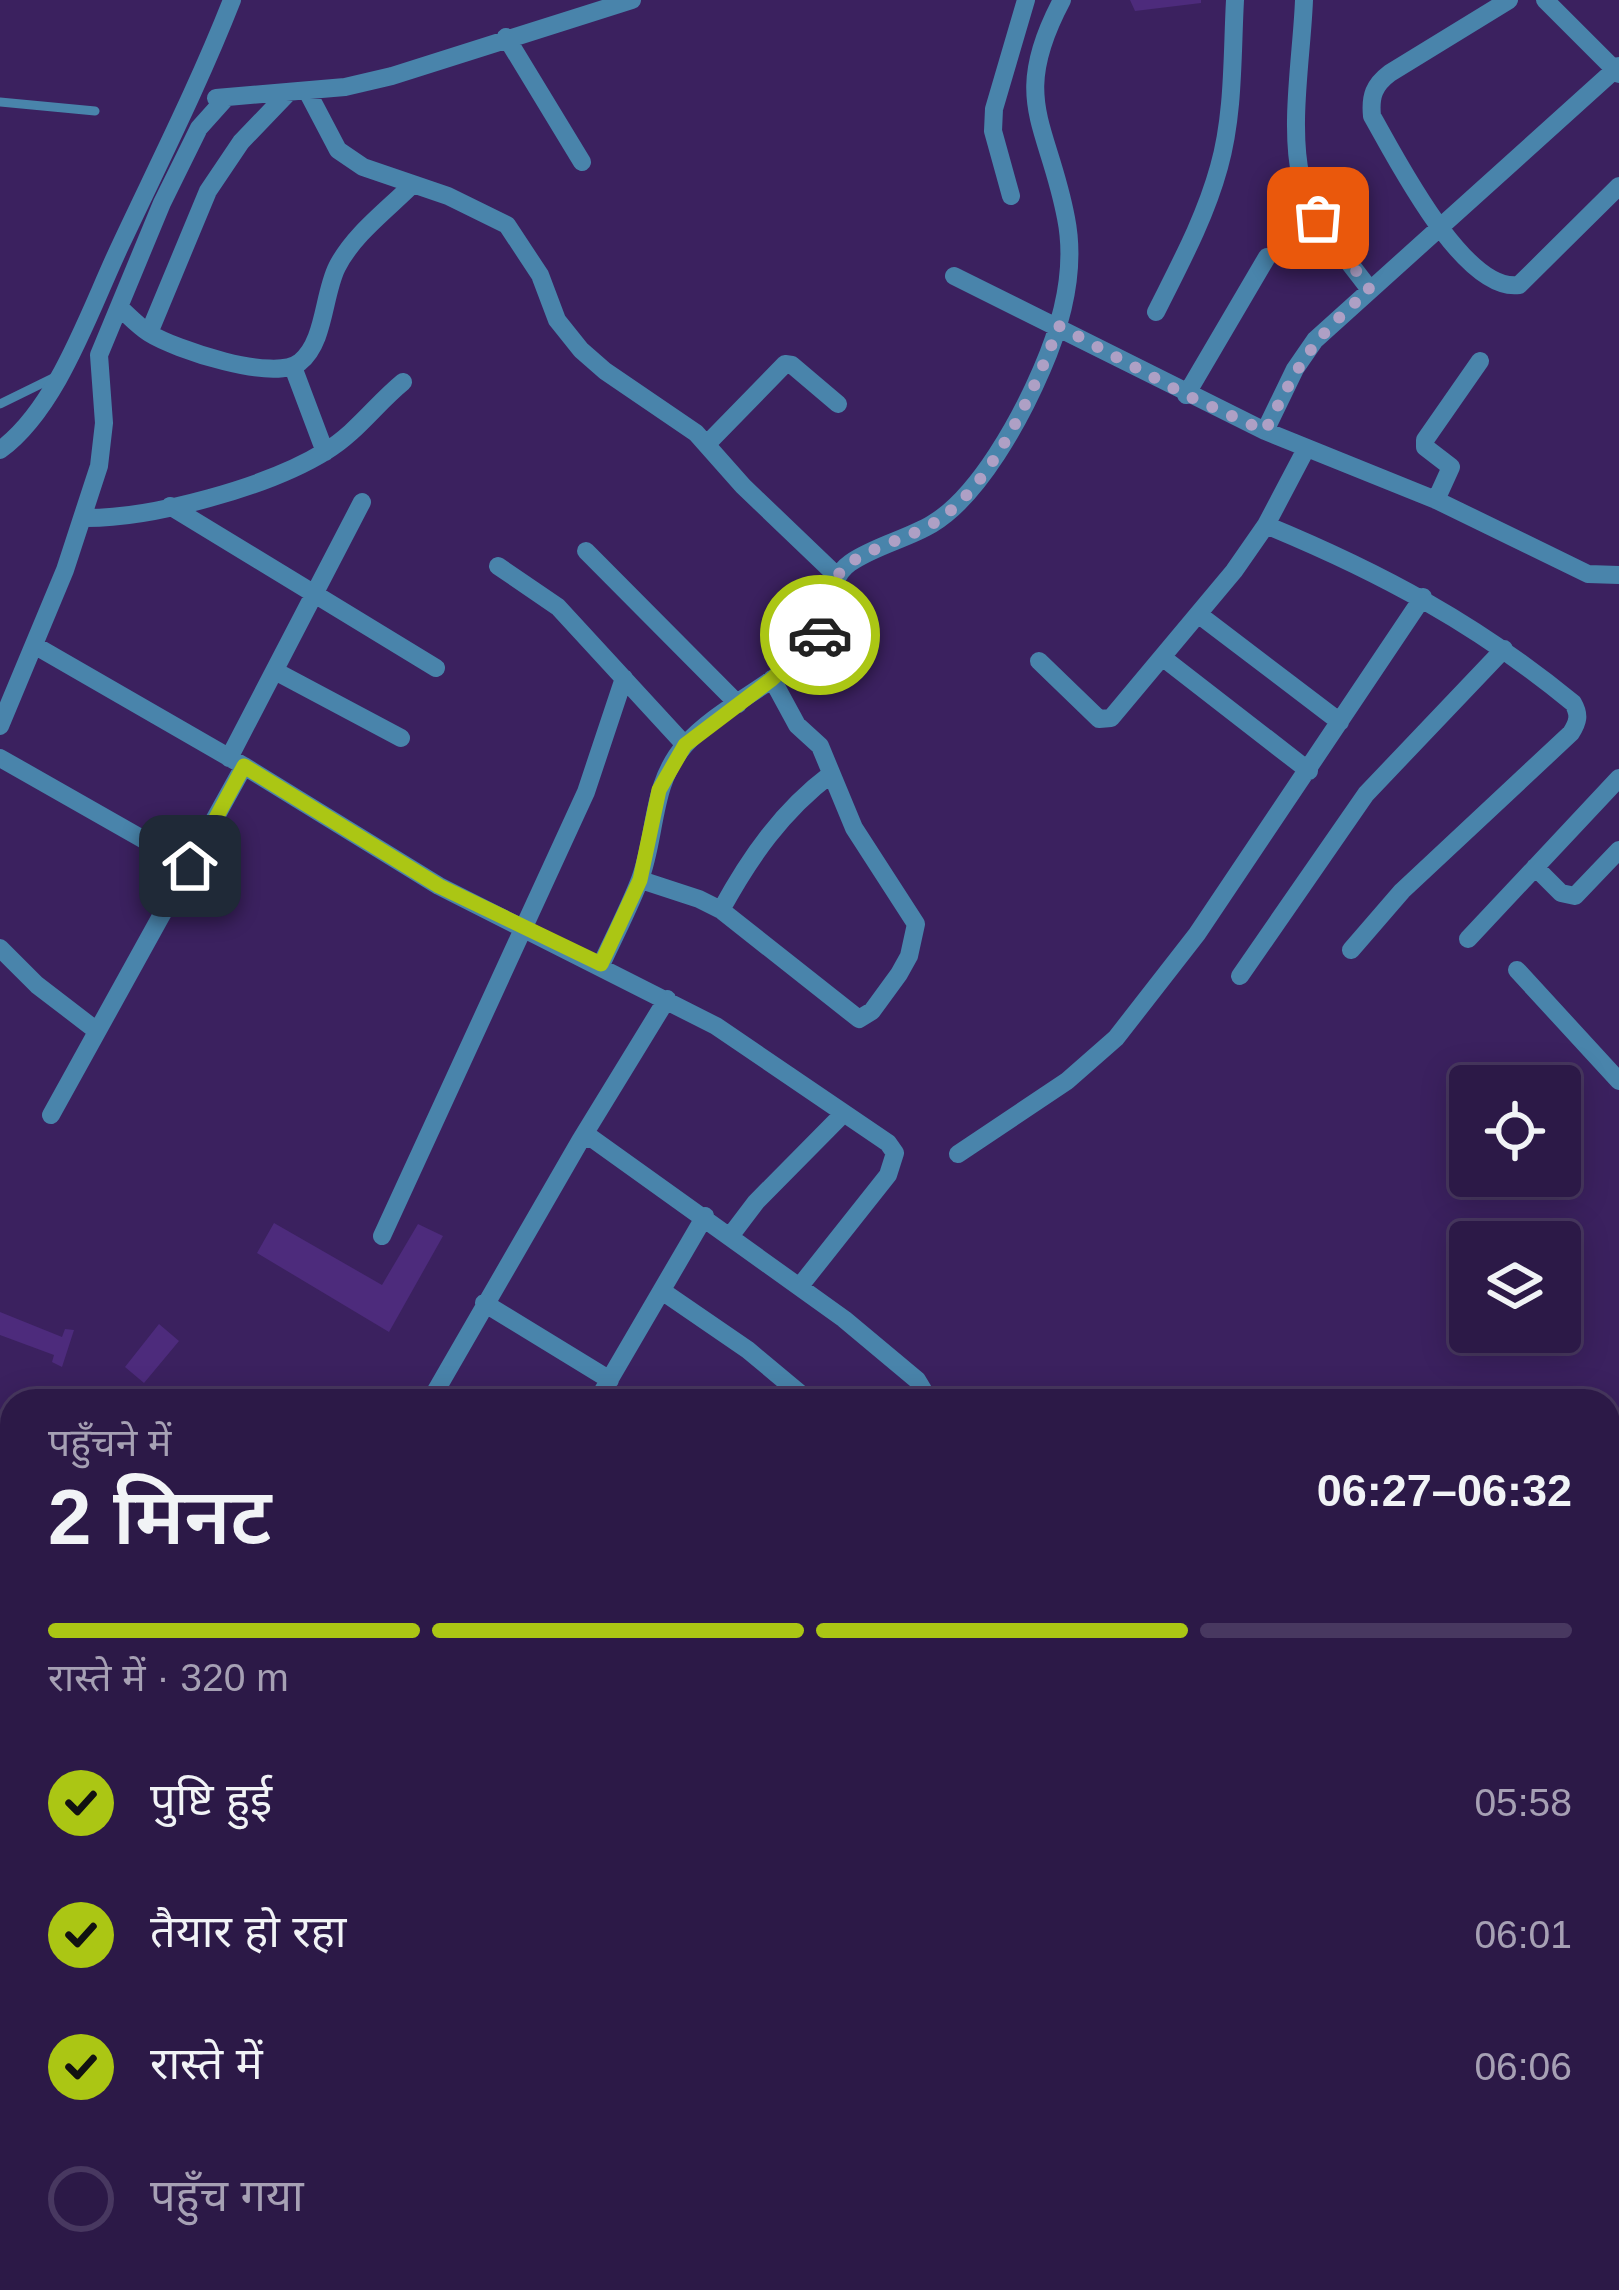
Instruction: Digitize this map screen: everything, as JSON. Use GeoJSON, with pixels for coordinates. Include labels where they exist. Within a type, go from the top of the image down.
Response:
{"type":"FeatureCollection","features":[{"type":"Feature","properties":{"kind":"street"},"geometry":{"type":"LineString","coordinates":[[0,449],[32,422],[58,375],[194,97],[232,0]]}},
{"type":"Feature","properties":{"kind":"street"},"geometry":{"type":"LineString","coordinates":[[194,97],[297,92],[392,76],[632,0]]}},
{"type":"Feature","properties":{"kind":"street"},"geometry":{"type":"LineString","coordinates":[[1011,196],[993,131],[994,109],[1026,0]]}},
{"type":"Feature","properties":{"kind":"street"},"geometry":{"type":"LineString","coordinates":[[601,964],[640,880],[659,790],[685,745],[815,644],[831,610],[837,576],[850,563],[938,520],[955,505],[1012,427],[1042,371],[1059,326],[1069,267],[1067,222],[1037,123],[1033,91],[1037,56],[1061,0]]}},
{"type":"Feature","properties":{"kind":"street"},"geometry":{"type":"LineString","coordinates":[[1156,312],[1202,219],[1220,164],[1227,127],[1235,0]]}},
{"type":"Feature","properties":{"kind":"street"},"geometry":{"type":"LineString","coordinates":[[1304,0],[1298,136],[1301,180],[1318,218],[1370,290]]}},
{"type":"Feature","properties":{"kind":"street"},"geometry":{"type":"LineString","coordinates":[[1509,0],[1377,82],[1371,100],[1372,116],[1437,227],[1493,280],[1506,287],[1519,285],[1619,186]]}},
{"type":"Feature","properties":{"kind":"street"},"geometry":{"type":"LineString","coordinates":[[1265,431],[1315,340],[1618,70],[1545,0]]}},
{"type":"Feature","properties":{"kind":"street"},"geometry":{"type":"LineString","coordinates":[[506,37],[582,161]]}},
{"type":"Feature","properties":{"kind":"street"},"geometry":{"type":"LineString","coordinates":[[297,92],[338,150],[363,166],[448,196],[507,225],[532,261],[557,320],[581,350],[707,445],[837,576]]}},
{"type":"Feature","properties":{"kind":"street"},"geometry":{"type":"LineString","coordinates":[[148,333],[208,191],[241,142],[297,92]]}},
{"type":"Feature","properties":{"kind":"street"},"geometry":{"type":"LineString","coordinates":[[0,726],[99,466],[104,423],[99,355],[162,203],[200,128],[225,99]]}},
{"type":"Feature","properties":{"kind":"street"},"geometry":{"type":"LineString","coordinates":[[120,308],[148,333],[216,359],[254,367],[293,367],[313,346],[335,269],[347,250],[412,184]]}},
{"type":"Feature","properties":{"kind":"street"},"geometry":{"type":"LineString","coordinates":[[1186,395],[1267,257]]}},
{"type":"Feature","properties":{"kind":"street"},"geometry":{"type":"LineString","coordinates":[[954,276],[1265,431],[1436,500],[1588,574],[1619,575]]}},
{"type":"Feature","properties":{"kind":"street"},"geometry":{"type":"LineString","coordinates":[[1436,500],[1450,467],[1430,451],[1425,440],[1480,361]]}},
{"type":"Feature","properties":{"kind":"street"},"geometry":{"type":"LineString","coordinates":[[707,445],[785,364],[838,404]]}},
{"type":"Feature","properties":{"kind":"street"},"geometry":{"type":"LineString","coordinates":[[293,367],[325,452]]}},
{"type":"Feature","properties":{"kind":"street"},"geometry":{"type":"LineString","coordinates":[[83,518],[128,516],[238,488],[325,452],[403,382]]}},
{"type":"Feature","properties":{"kind":"street"},"geometry":{"type":"LineString","coordinates":[[1039,662],[1106,720],[1198,614],[1266,525],[1306,448]]}},
{"type":"Feature","properties":{"kind":"street"},"geometry":{"type":"LineString","coordinates":[[51,1115],[190,866],[275,670],[362,502]]}},
{"type":"Feature","properties":{"kind":"street"},"geometry":{"type":"LineString","coordinates":[[170,506],[436,668]]}},
{"type":"Feature","properties":{"kind":"street"},"geometry":{"type":"LineString","coordinates":[[1266,525],[1358,563],[1423,597],[1504,649],[1573,703],[1578,712],[1571,733],[1402,891],[1352,950]]}},
{"type":"Feature","properties":{"kind":"street"},"geometry":{"type":"LineString","coordinates":[[586,551],[738,704]]}},
{"type":"Feature","properties":{"kind":"street"},"geometry":{"type":"LineString","coordinates":[[498,566],[558,607],[685,745]]}},
{"type":"Feature","properties":{"kind":"street"},"geometry":{"type":"LineString","coordinates":[[958,1154],[1067,1082],[1116,1038],[1197,934],[1423,597]]}},
{"type":"Feature","properties":{"kind":"street"},"geometry":{"type":"LineString","coordinates":[[1198,614],[1340,722]]}},
{"type":"Feature","properties":{"kind":"street"},"geometry":{"type":"LineString","coordinates":[[34,644],[237,762],[364,843],[735,1038],[888,1143],[895,1163],[800,1286]]}},
{"type":"Feature","properties":{"kind":"street"},"geometry":{"type":"LineString","coordinates":[[1240,976],[1366,794],[1504,649]]}},
{"type":"Feature","properties":{"kind":"street"},"geometry":{"type":"LineString","coordinates":[[1162,657],[1309,770]]}},
{"type":"Feature","properties":{"kind":"street"},"geometry":{"type":"LineString","coordinates":[[275,670],[401,738]]}},
{"type":"Feature","properties":{"kind":"street"},"geometry":{"type":"LineString","coordinates":[[382,1235],[586,792],[624,678]]}},
{"type":"Feature","properties":{"kind":"street"},"geometry":{"type":"LineString","coordinates":[[640,880],[722,910],[859,1019],[872,1012],[910,956],[916,924],[854,828],[820,746],[796,725],[772,679]]}},
{"type":"Feature","properties":{"kind":"street"},"geometry":{"type":"LineString","coordinates":[[0,758],[190,866]]}},
{"type":"Feature","properties":{"kind":"street"},"geometry":{"type":"LineString","coordinates":[[722,910],[771,831],[831,774]]}},
{"type":"Feature","properties":{"kind":"street"},"geometry":{"type":"LineString","coordinates":[[1468,939],[1619,778]]}},
{"type":"Feature","properties":{"kind":"street"},"geometry":{"type":"LineString","coordinates":[[1535,867],[1561,893],[1575,896],[1619,850]]}},
{"type":"Feature","properties":{"kind":"street"},"geometry":{"type":"LineString","coordinates":[[0,948],[37,985],[97,1031]]}},
{"type":"Feature","properties":{"kind":"street"},"geometry":{"type":"LineString","coordinates":[[1517,970],[1619,1081]]}},
{"type":"Feature","properties":{"kind":"street"},"geometry":{"type":"LineString","coordinates":[[437,1389],[667,999]]}},
{"type":"Feature","properties":{"kind":"street"},"geometry":{"type":"LineString","coordinates":[[731,1235],[756,1202],[842,1115]]}},
{"type":"Feature","properties":{"kind":"street"},"geometry":{"type":"LineString","coordinates":[[580,1141],[590,1137],[602,1142],[705,1216],[800,1286],[922,1389]]}},
{"type":"Feature","properties":{"kind":"street"},"geometry":{"type":"LineString","coordinates":[[604,1389],[705,1216]]}},
{"type":"Feature","properties":{"kind":"street"},"geometry":{"type":"LineString","coordinates":[[662,1291],[748,1350],[782,1389]]}},
{"type":"Feature","properties":{"kind":"street"},"geometry":{"type":"LineString","coordinates":[[484,1303],[610,1380]]}},
{"type":"Feature","properties":{"kind":"lane"},"geometry":{"type":"LineString","coordinates":[[0,102],[94,111]]}},
{"type":"Feature","properties":{"kind":"lane"},"geometry":{"type":"LineString","coordinates":[[0,404],[58,375]]}},
{"type":"Feature","properties":{"kind":"building"},"geometry":{"type":"Polygon","coordinates":[[[1130,0],[1201,0],[1201,3],[1135,11],[1130,0]]]}},
{"type":"Feature","properties":{"kind":"building"},"geometry":{"type":"Polygon","coordinates":[[[274,1223],[382,1285],[418,1224],[443,1236],[389,1332],[257,1253],[274,1223]]]}},
{"type":"Feature","properties":{"kind":"building"},"geometry":{"type":"Polygon","coordinates":[[[0,1312],[62,1337],[65,1329],[74,1330],[62,1367],[52,1362],[54,1355],[0,1335],[0,1312]]]}},
{"type":"Feature","properties":{"kind":"building"},"geometry":{"type":"Polygon","coordinates":[[[159,1324],[179,1341],[144,1383],[125,1367],[159,1324]]]}},
{"type":"Feature","properties":{"kind":"way so far"},"geometry":{"type":"LineString","coordinates":[[820,635],[831,610],[837,576],[850,563],[938,520],[984,470],[1042,371],[1059,326],[1186,395],[1265,431],[1315,340],[1370,290],[1318,218]]}},
{"type":"Feature","properties":{"kind":"route"},"geometry":{"type":"LineString","coordinates":[[190,866],[244,766],[439,886],[601,964],[640,880],[659,790],[685,745],[815,644],[820,635]]}}]}
